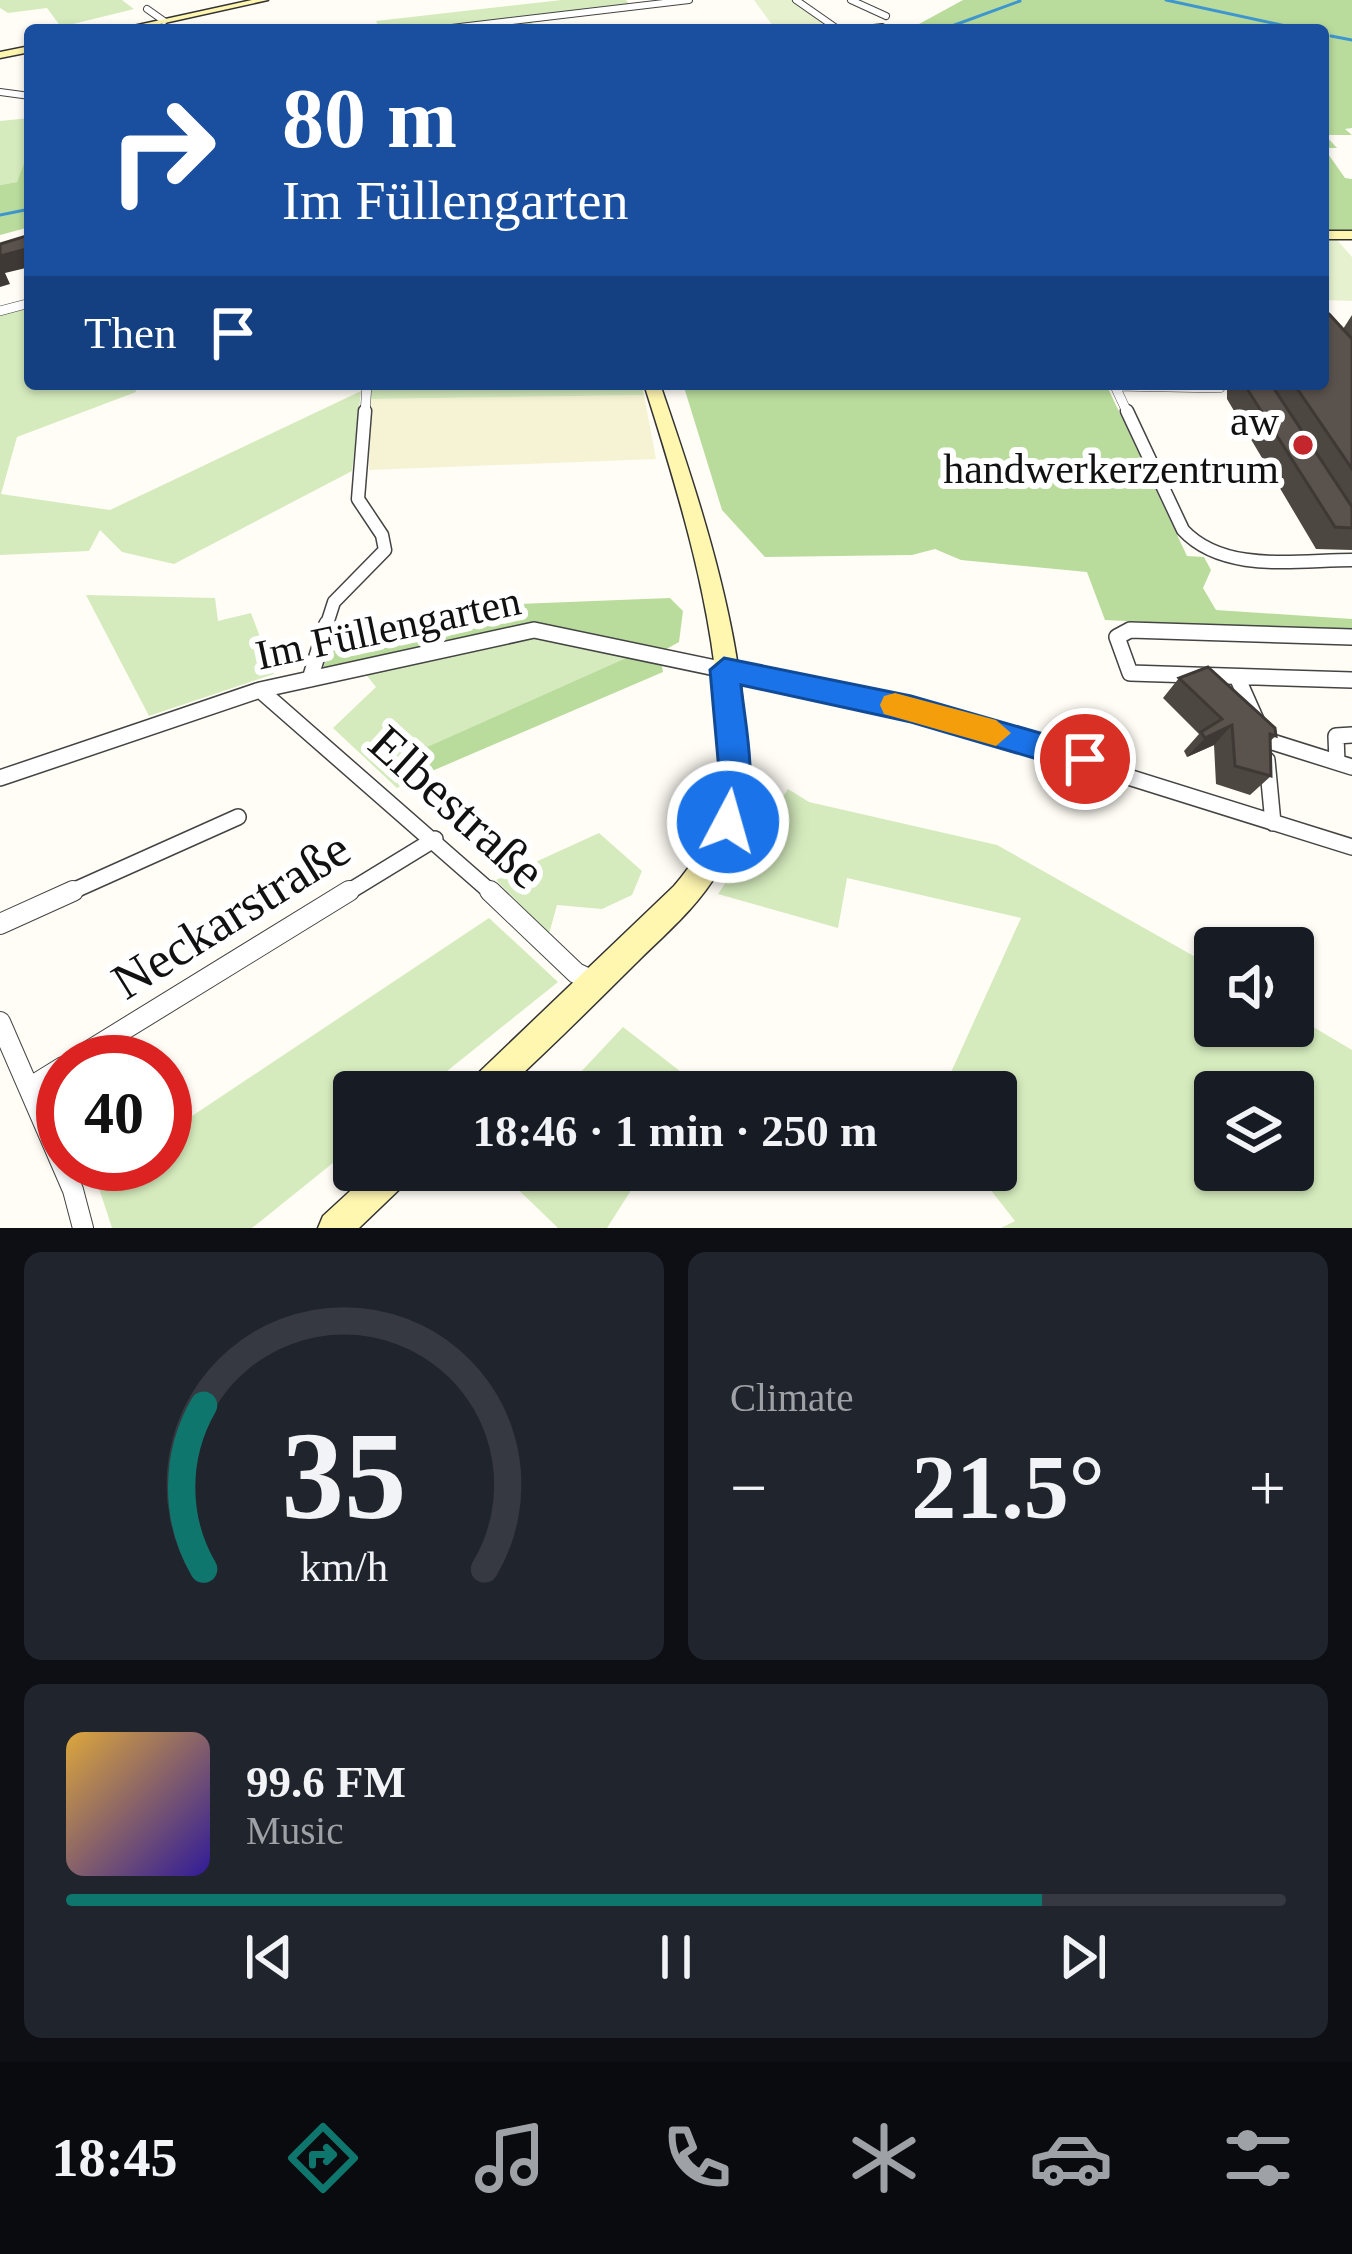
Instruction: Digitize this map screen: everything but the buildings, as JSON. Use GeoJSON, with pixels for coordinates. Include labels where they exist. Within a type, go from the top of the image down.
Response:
{"type":"FeatureCollection","features":[{"type":"Feature","properties":{"kind":"street"},"geometry":{"type":"LineString","coordinates":[[149,24],[264,0]]}},
{"type":"Feature","properties":{"kind":"street"},"geometry":{"type":"LineString","coordinates":[[479,24],[689,0]]}},
{"type":"Feature","properties":{"kind":"street"},"geometry":{"type":"LineString","coordinates":[[796,0],[830,24]]}},
{"type":"Feature","properties":{"kind":"street"},"geometry":{"type":"LineString","coordinates":[[851,0],[886,16]]}},
{"type":"Feature","properties":{"kind":"street"},"geometry":{"type":"LineString","coordinates":[[148,9],[164,21]]}},
{"type":"Feature","properties":{"kind":"street"},"geometry":{"type":"LineString","coordinates":[[310,679],[334,602],[385,550],[382,535],[358,499],[367,390]]}},
{"type":"Feature","properties":{"kind":"street"},"geometry":{"type":"LineString","coordinates":[[504,1071],[693,887],[728,822],[736,782],[710,578],[654,390]]}},
{"type":"Feature","properties":{"kind":"street"},"geometry":{"type":"LineString","coordinates":[[1116,390],[1191,543],[1229,558],[1352,560]]}},
{"type":"Feature","properties":{"kind":"street","name":"Im Füllengarten"},"geometry":{"type":"LineString","coordinates":[[0,778],[260,690],[534,630],[911,709],[1085,759],[1352,847]]}},
{"type":"Feature","properties":{"kind":"street"},"geometry":{"type":"LineString","coordinates":[[1352,637],[1130,630],[1118,637],[1130,673],[1352,680]]}},
{"type":"Feature","properties":{"kind":"street"},"geometry":{"type":"LineString","coordinates":[[1237,677],[1266,740],[1273,823]]}},
{"type":"Feature","properties":{"kind":"street","name":"Elbestraße"},"geometry":{"type":"LineString","coordinates":[[260,690],[435,838],[576,973],[598,984]]}},
{"type":"Feature","properties":{"kind":"street"},"geometry":{"type":"LineString","coordinates":[[1344,765],[1336,736],[1352,734]]}},
{"type":"Feature","properties":{"kind":"street"},"geometry":{"type":"LineString","coordinates":[[1266,740],[1344,765]]}},
{"type":"Feature","properties":{"kind":"street"},"geometry":{"type":"LineString","coordinates":[[0,924],[238,817]]}},
{"type":"Feature","properties":{"kind":"street","name":"Neckarstraße"},"geometry":{"type":"LineString","coordinates":[[115,1035],[435,838]]}},
{"type":"Feature","properties":{"kind":"street"},"geometry":{"type":"LineString","coordinates":[[0,1022],[83,1228]]}},
{"type":"Feature","properties":{"kind":"street"},"geometry":{"type":"LineString","coordinates":[[28,1088],[36,1083]]}},
{"type":"Feature","properties":{"kind":"street"},"geometry":{"type":"LineString","coordinates":[[335,1228],[375,1191]]}},
{"type":"Feature","properties":{"kind":"shaded area"},"geometry":{"type":"Polygon","coordinates":[[[644,395],[656,459],[369,470],[370,399],[644,395]]]}},
{"type":"Feature","properties":{"kind":"green space"},"geometry":{"type":"Polygon","coordinates":[[[0,0],[122,0],[134,9],[59,24],[47,8],[8,13],[0,8],[0,0]]]}},
{"type":"Feature","properties":{"kind":"green space"},"geometry":{"type":"Polygon","coordinates":[[[562,0],[626,0],[631,6],[529,19],[533,24],[376,21],[562,0]]]}},
{"type":"Feature","properties":{"kind":"green space"},"geometry":{"type":"Polygon","coordinates":[[[754,0],[793,0],[826,23],[820,24],[772,24],[754,0]]]}},
{"type":"Feature","properties":{"kind":"green space"},"geometry":{"type":"Polygon","coordinates":[[[963,0],[1352,0],[1352,128],[1345,129],[1352,135],[1329,135],[1329,24],[919,24],[963,0]]]}},
{"type":"Feature","properties":{"kind":"green space"},"geometry":{"type":"Polygon","coordinates":[[[24,119],[24,163],[17,182],[0,185],[0,121],[24,119]]]}},
{"type":"Feature","properties":{"kind":"green space"},"geometry":{"type":"Polygon","coordinates":[[[1329,155],[1345,178],[1352,179],[1352,231],[1329,231],[1329,155]]]}},
{"type":"Feature","properties":{"kind":"green space"},"geometry":{"type":"Polygon","coordinates":[[[24,163],[24,229],[0,235],[0,185],[17,182],[24,163]]]}},
{"type":"Feature","properties":{"kind":"green space"},"geometry":{"type":"Polygon","coordinates":[[[1329,240],[1337,240],[1352,257],[1352,301],[1329,300],[1329,240]]]}},
{"type":"Feature","properties":{"kind":"green space"},"geometry":{"type":"Polygon","coordinates":[[[24,308],[24,390],[136,392],[17,437],[1,494],[110,510],[361,391],[352,471],[174,564],[122,552],[100,530],[89,551],[0,555],[0,314],[24,308]]]}},
{"type":"Feature","properties":{"kind":"green space"},"geometry":{"type":"Polygon","coordinates":[[[371,390],[643,390],[644,395],[370,399],[371,390]]]}},
{"type":"Feature","properties":{"kind":"green space"},"geometry":{"type":"Polygon","coordinates":[[[685,390],[1109,390],[1187,556],[1204,557],[1211,570],[1203,588],[1216,610],[1352,619],[1352,632],[1105,620],[1087,572],[961,560],[935,549],[912,555],[765,557],[722,510],[685,390]]]}},
{"type":"Feature","properties":{"kind":"green space"},"geometry":{"type":"Polygon","coordinates":[[[86,595],[215,598],[218,621],[251,613],[274,674],[149,716],[86,595]]]}},
{"type":"Feature","properties":{"kind":"green space"},"geometry":{"type":"Polygon","coordinates":[[[670,598],[683,611],[679,642],[661,652],[538,624],[323,671],[325,661],[332,659],[325,658],[326,649],[352,624],[353,641],[518,604],[670,598]]]}},
{"type":"Feature","properties":{"kind":"green space"},"geometry":{"type":"Polygon","coordinates":[[[533,636],[628,657],[417,752],[425,774],[397,788],[333,728],[376,687],[364,672],[533,636]]]}},
{"type":"Feature","properties":{"kind":"green space"},"geometry":{"type":"Polygon","coordinates":[[[628,657],[662,666],[663,672],[425,774],[416,752],[628,657]]]}},
{"type":"Feature","properties":{"kind":"green space"},"geometry":{"type":"Polygon","coordinates":[[[788,789],[809,802],[997,845],[1194,956],[1194,1047],[1314,1047],[1314,1027],[1352,1050],[1352,1228],[1001,1228],[1015,1221],[991,1191],[1017,1191],[1017,1071],[952,1071],[1021,918],[847,878],[838,928],[718,894],[788,789]]]}},
{"type":"Feature","properties":{"kind":"green space"},"geometry":{"type":"Polygon","coordinates":[[[599,833],[642,871],[632,895],[602,909],[557,905],[549,934],[496,880],[599,833]]]}},
{"type":"Feature","properties":{"kind":"green space"},"geometry":{"type":"Polygon","coordinates":[[[489,918],[558,982],[447,1071],[333,1071],[333,1163],[252,1228],[112,1228],[100,1191],[192,1191],[192,1116],[489,918]]]}},
{"type":"Feature","properties":{"kind":"green space"},"geometry":{"type":"Polygon","coordinates":[[[623,1027],[680,1071],[582,1071],[623,1027]]]}},
{"type":"Feature","properties":{"kind":"green space"},"geometry":{"type":"Polygon","coordinates":[[[520,1191],[631,1191],[607,1228],[558,1228],[520,1191]]]}},
{"type":"Feature","properties":{"kind":"waterway"},"geometry":{"type":"LineString","coordinates":[[1166,0],[1276,24]]}},
{"type":"Feature","properties":{"kind":"waterway"},"geometry":{"type":"LineString","coordinates":[[957,24],[1020,1]]}},
{"type":"Feature","properties":{"kind":"waterway"},"geometry":{"type":"LineString","coordinates":[[1331,36],[1352,40]]}},
{"type":"Feature","properties":{"kind":"waterway"},"geometry":{"type":"LineString","coordinates":[[0,215],[24,210]]}},
{"type":"Feature","properties":{"kind":"slow traffic"},"geometry":{"type":"LineString","coordinates":[[895,705],[996,733]]}},
{"type":"Feature","properties":{"kind":"place","name":"aw handwerkerzentrum"},"geometry":{"type":"Point","coordinates":[1303,445]}},
{"type":"Feature","properties":{"kind":"route"},"geometry":{"type":"LineString","coordinates":[[728,822],[736,782],[724,670],[911,709],[1085,759]]}}]}
